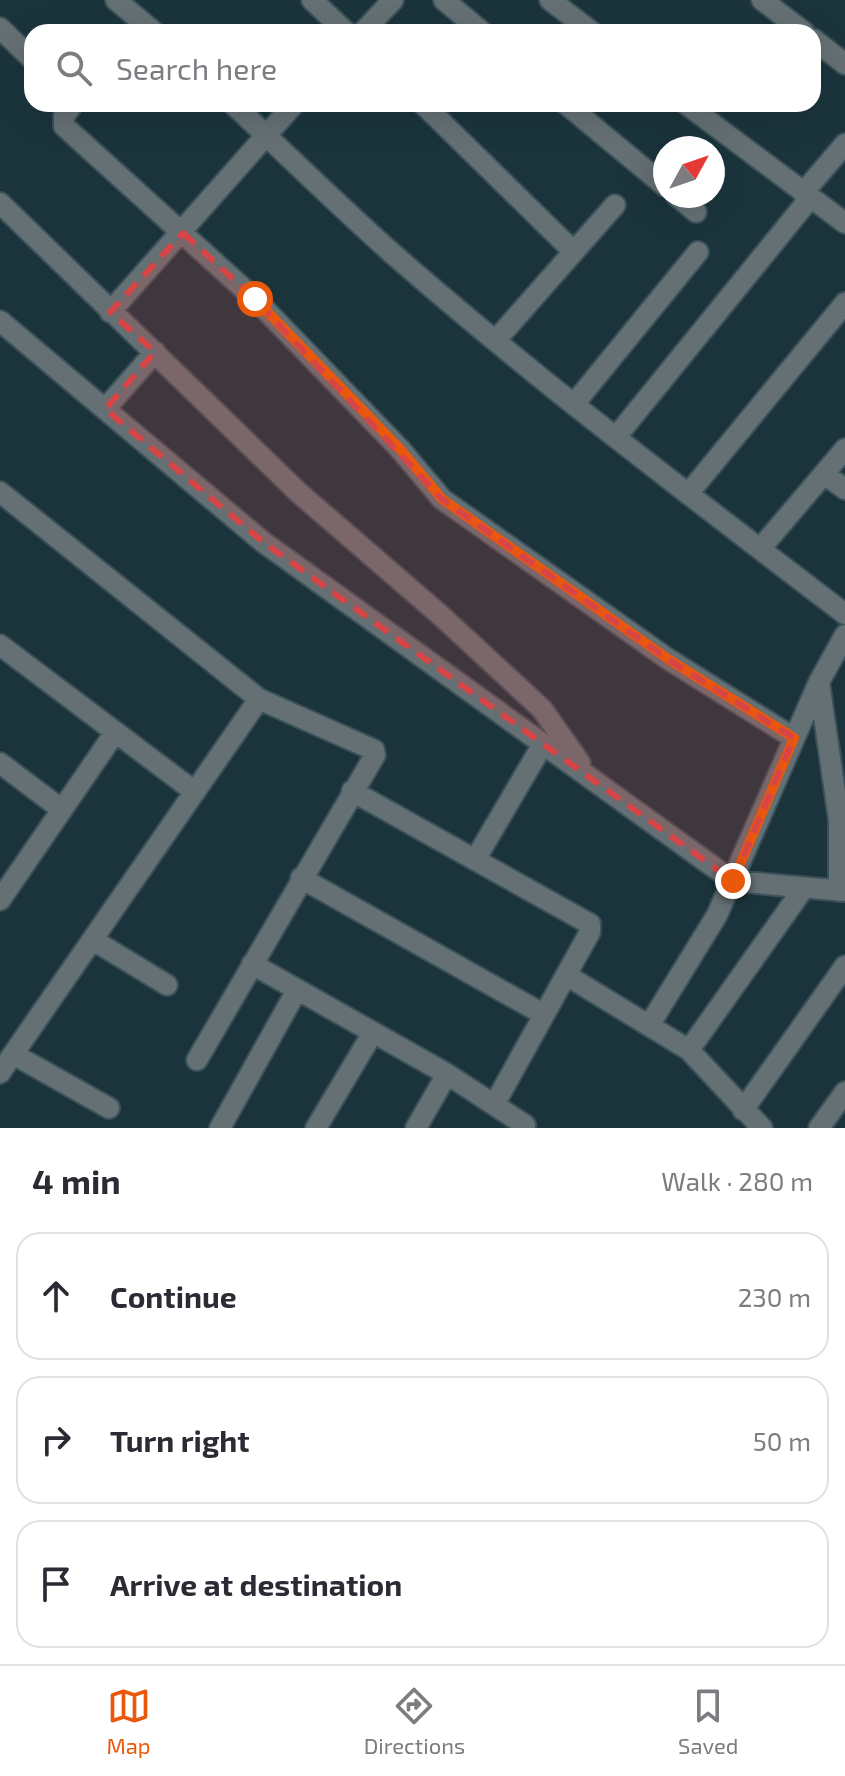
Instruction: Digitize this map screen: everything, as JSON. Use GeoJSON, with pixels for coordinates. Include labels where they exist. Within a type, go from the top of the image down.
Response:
{"type":"FeatureCollection","features":[{"type":"Feature","properties":{"kind":"street"},"geometry":{"type":"LineString","coordinates":[[116,0],[137,24]]}},
{"type":"Feature","properties":{"kind":"street"},"geometry":{"type":"LineString","coordinates":[[312,0],[338,24]]}},
{"type":"Feature","properties":{"kind":"street"},"geometry":{"type":"LineString","coordinates":[[370,24],[393,0]]}},
{"type":"Feature","properties":{"kind":"street"},"geometry":{"type":"LineString","coordinates":[[444,0],[472,24]]}},
{"type":"Feature","properties":{"kind":"street"},"geometry":{"type":"LineString","coordinates":[[550,0],[582,24]]}},
{"type":"Feature","properties":{"kind":"street"},"geometry":{"type":"LineString","coordinates":[[762,0],[794,24]]}},
{"type":"Feature","properties":{"kind":"street"},"geometry":{"type":"LineString","coordinates":[[1,31],[24,52]]}},
{"type":"Feature","properties":{"kind":"street"},"geometry":{"type":"LineString","coordinates":[[821,45],[845,64]]}},
{"type":"Feature","properties":{"kind":"street"},"geometry":{"type":"LineString","coordinates":[[67,112],[64,126],[255,299],[400,449],[442,499],[668,659],[794,738]]}},
{"type":"Feature","properties":{"kind":"street"},"geometry":{"type":"LineString","coordinates":[[242,112],[393,253],[496,340],[688,494],[845,614]]}},
{"type":"Feature","properties":{"kind":"street"},"geometry":{"type":"LineString","coordinates":[[110,312],[287,112]]}},
{"type":"Feature","properties":{"kind":"street"},"geometry":{"type":"LineString","coordinates":[[431,112],[573,251]]}},
{"type":"Feature","properties":{"kind":"street"},"geometry":{"type":"LineString","coordinates":[[576,112],[653,176]]}},
{"type":"Feature","properties":{"kind":"street"},"geometry":{"type":"LineString","coordinates":[[697,112],[807,196],[843,219]]}},
{"type":"Feature","properties":{"kind":"street"},"geometry":{"type":"LineString","coordinates":[[616,437],[845,144]]}},
{"type":"Feature","properties":{"kind":"street"},"geometry":{"type":"LineString","coordinates":[[0,203],[299,493],[438,613],[542,709],[590,778]]}},
{"type":"Feature","properties":{"kind":"street"},"geometry":{"type":"LineString","coordinates":[[496,340],[615,205]]}},
{"type":"Feature","properties":{"kind":"street"},"geometry":{"type":"LineString","coordinates":[[691,208],[696,212]]}},
{"type":"Feature","properties":{"kind":"street"},"geometry":{"type":"LineString","coordinates":[[574,404],[698,252]]}},
{"type":"Feature","properties":{"kind":"street"},"geometry":{"type":"LineString","coordinates":[[688,494],[845,303]]}},
{"type":"Feature","properties":{"kind":"street"},"geometry":{"type":"LineString","coordinates":[[0,321],[263,542],[733,881],[842,891],[839,820],[819,682]]}},
{"type":"Feature","properties":{"kind":"street"},"geometry":{"type":"LineString","coordinates":[[105,409],[155,352]]}},
{"type":"Feature","properties":{"kind":"street"},"geometry":{"type":"LineString","coordinates":[[760,549],[845,449]]}},
{"type":"Feature","properties":{"kind":"street"},"geometry":{"type":"LineString","coordinates":[[824,474],[845,489]]}},
{"type":"Feature","properties":{"kind":"street"},"geometry":{"type":"LineString","coordinates":[[0,492],[259,699],[374,750],[375,755],[197,1060]]}},
{"type":"Feature","properties":{"kind":"street"},"geometry":{"type":"LineString","coordinates":[[650,1024],[705,939],[819,682],[845,635]]}},
{"type":"Feature","properties":{"kind":"street"},"geometry":{"type":"LineString","coordinates":[[0,645],[114,734],[195,792]]}},
{"type":"Feature","properties":{"kind":"street"},"geometry":{"type":"LineString","coordinates":[[0,1073],[259,699]]}},
{"type":"Feature","properties":{"kind":"street"},"geometry":{"type":"LineString","coordinates":[[0,900],[114,734]]}},
{"type":"Feature","properties":{"kind":"street"},"geometry":{"type":"LineString","coordinates":[[475,860],[543,744]]}},
{"type":"Feature","properties":{"kind":"street"},"geometry":{"type":"LineString","coordinates":[[0,763],[61,809]]}},
{"type":"Feature","properties":{"kind":"street"},"geometry":{"type":"LineString","coordinates":[[352,791],[590,924],[590,932],[494,1105]]}},
{"type":"Feature","properties":{"kind":"street"},"geometry":{"type":"LineString","coordinates":[[301,878],[543,1014]]}},
{"type":"Feature","properties":{"kind":"street"},"geometry":{"type":"LineString","coordinates":[[689,1050],[803,889]]}},
{"type":"Feature","properties":{"kind":"street"},"geometry":{"type":"LineString","coordinates":[[93,940],[167,985]]}},
{"type":"Feature","properties":{"kind":"street"},"geometry":{"type":"LineString","coordinates":[[252,964],[447,1074],[525,1125],[523,1128]]}},
{"type":"Feature","properties":{"kind":"street"},"geometry":{"type":"LineString","coordinates":[[566,975],[689,1050],[748,1120],[845,966]]}},
{"type":"Feature","properties":{"kind":"street"},"geometry":{"type":"LineString","coordinates":[[220,1128],[297,990]]}},
{"type":"Feature","properties":{"kind":"street"},"geometry":{"type":"LineString","coordinates":[[316,1128],[372,1034]]}},
{"type":"Feature","properties":{"kind":"street"},"geometry":{"type":"LineString","coordinates":[[13,1054],[109,1108]]}},
{"type":"Feature","properties":{"kind":"street"},"geometry":{"type":"LineString","coordinates":[[416,1128],[447,1074]]}},
{"type":"Feature","properties":{"kind":"street"},"geometry":{"type":"LineString","coordinates":[[819,1128],[841,1108]]}},
{"type":"Feature","properties":{"kind":"highlighted area"},"geometry":{"type":"Polygon","coordinates":[[[183,233],[255,299],[442,499],[668,659],[794,738],[733,881],[263,542],[105,409],[155,352],[110,312],[183,233]]]}},
{"type":"Feature","properties":{"kind":"route"},"geometry":{"type":"LineString","coordinates":[[255,299],[400,449],[442,499],[668,659],[794,738],[733,881]]}}]}
